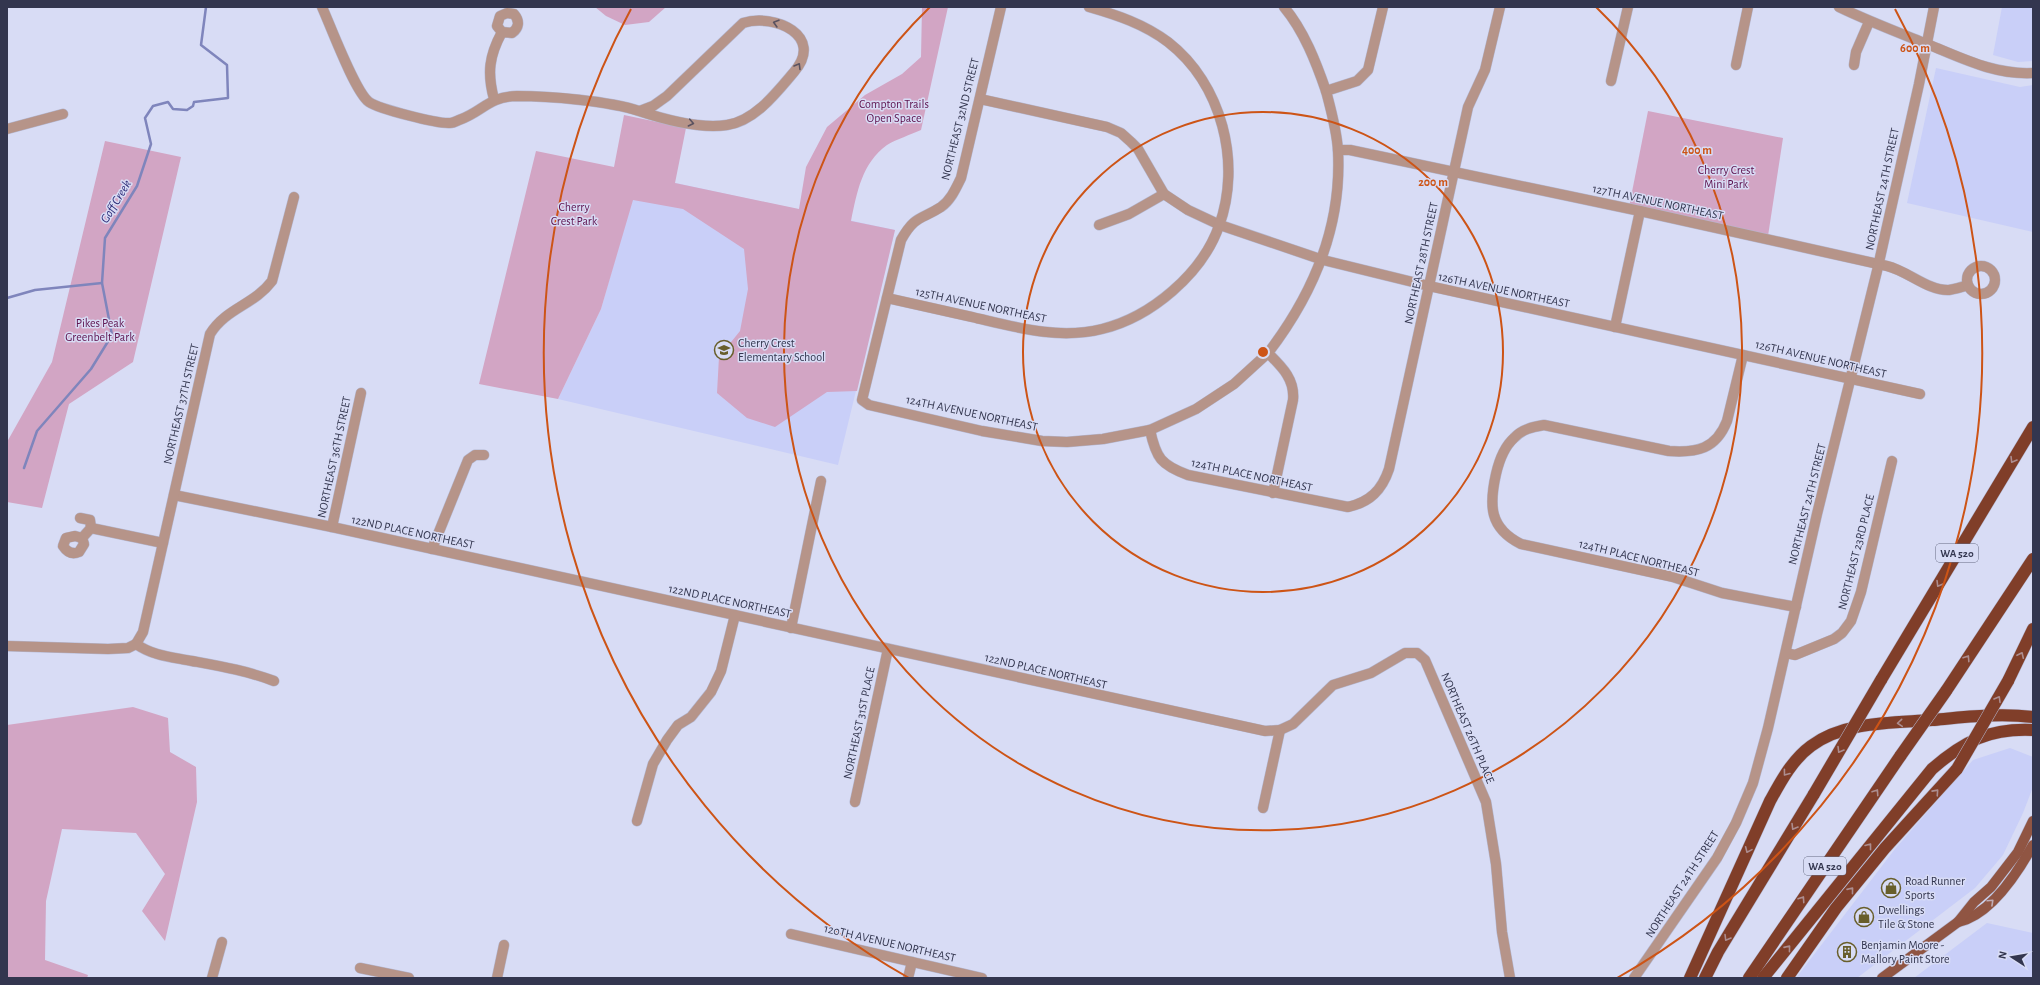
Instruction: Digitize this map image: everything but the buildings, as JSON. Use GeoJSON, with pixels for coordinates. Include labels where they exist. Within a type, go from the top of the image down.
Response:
{"type":"FeatureCollection","features":[{"type":"Feature","properties":{"kind":"highway","name":"WA 520"},"geometry":{"type":"LineString","coordinates":[[1705,978],[1718,952],[2033,427]]}},
{"type":"Feature","properties":{"kind":"highway","name":"WA 520"},"geometry":{"type":"LineString","coordinates":[[1749,978],[1946,691],[2033,559]]}},
{"type":"Feature","properties":{"kind":"highway"},"geometry":{"type":"LineString","coordinates":[[1787,978],[1841,902],[1885,848],[1957,769],[2008,681],[2033,629]]}},
{"type":"Feature","properties":{"kind":"highway"},"geometry":{"type":"LineString","coordinates":[[1690,978],[1770,802],[1783,777],[1799,757],[1811,746],[1822,739],[1844,731],[1871,725],[2033,712]]}},
{"type":"Feature","properties":{"kind":"highway"},"geometry":{"type":"LineString","coordinates":[[2008,714],[2033,717]]}},
{"type":"Feature","properties":{"kind":"highway"},"geometry":{"type":"LineString","coordinates":[[1763,978],[1932,769],[1964,743],[2003,731],[2033,730]]}},
{"type":"Feature","properties":{"kind":"main road"},"geometry":{"type":"LineString","coordinates":[[1882,978],[1958,922],[1974,902],[1991,887],[2018,852],[2033,821]]}},
{"type":"Feature","properties":{"kind":"main road"},"geometry":{"type":"LineString","coordinates":[[1958,922],[1968,920],[2004,890],[2033,845]]}},
{"type":"Feature","properties":{"kind":"street"},"geometry":{"type":"LineString","coordinates":[[322,7],[357,86],[369,102],[377,106],[419,118],[450,123],[461,120],[494,99],[518,96],[595,103],[640,111],[645,114],[676,120],[716,126],[729,125],[753,114],[796,71],[802,58],[803,48],[801,40],[793,30],[779,23],[766,20],[753,20],[743,24],[733,31],[667,96],[653,106],[640,111]]}},
{"type":"Feature","properties":{"kind":"street","name":"NORTHEAST 32ND STREET"},"geometry":{"type":"LineString","coordinates":[[862,400],[901,240],[908,228],[918,218],[942,206],[950,198],[961,178],[1001,7]]}},
{"type":"Feature","properties":{"kind":"street","name":"125TH AVENUE NORTHEAST"},"geometry":{"type":"LineString","coordinates":[[887,298],[1040,332],[1070,334],[1101,329],[1118,324],[1148,310],[1177,288],[1198,263],[1220,225],[1228,186],[1226,138],[1218,110],[1208,89],[1192,67],[1169,43],[1138,23],[1089,7]]}},
{"type":"Feature","properties":{"kind":"street","name":"124TH AVENUE NORTHEAST"},"geometry":{"type":"LineString","coordinates":[[862,400],[869,405],[982,430],[1042,441],[1067,442],[1103,439],[1150,430],[1196,409],[1234,384],[1268,353],[1297,312],[1323,260],[1336,200],[1338,150],[1326,91],[1317,64],[1302,34],[1284,7]]}},
{"type":"Feature","properties":{"kind":"street"},"geometry":{"type":"LineString","coordinates":[[1326,91],[1357,81],[1368,70],[1383,7]]}},
{"type":"Feature","properties":{"kind":"street","name":"NORTHEAST 28TH STREET"},"geometry":{"type":"LineString","coordinates":[[1370,498],[1385,481],[1390,469],[1468,107],[1485,70],[1500,7]]}},
{"type":"Feature","properties":{"kind":"street"},"geometry":{"type":"LineString","coordinates":[[1611,81],[1628,7]]}},
{"type":"Feature","properties":{"kind":"street"},"geometry":{"type":"LineString","coordinates":[[1736,65],[1748,7]]}},
{"type":"Feature","properties":{"kind":"street"},"geometry":{"type":"LineString","coordinates":[[1839,7],[1869,22],[1989,68],[2002,72],[2033,73]]}},
{"type":"Feature","properties":{"kind":"street","name":"NORTHEAST 24TH STREET"},"geometry":{"type":"LineString","coordinates":[[1634,978],[1717,858],[1736,823],[1753,783],[1786,653],[1817,514],[1852,378],[1879,264],[1934,7]]}},
{"type":"Feature","properties":{"kind":"street"},"geometry":{"type":"LineString","coordinates":[[1854,65],[1856,52],[1869,22]]}},
{"type":"Feature","properties":{"kind":"street"},"geometry":{"type":"LineString","coordinates":[[494,99],[489,70],[496,43],[502,32]]}},
{"type":"Feature","properties":{"kind":"street"},"geometry":{"type":"LineString","coordinates":[[667,96],[665,102],[666,108],[676,120]]}},
{"type":"Feature","properties":{"kind":"street"},"geometry":{"type":"LineString","coordinates":[[980,99],[1107,127],[1121,133],[1138,149],[1164,194],[1129,214],[1099,225]]}},
{"type":"Feature","properties":{"kind":"street"},"geometry":{"type":"LineString","coordinates":[[7,129],[62,114]]}},
{"type":"Feature","properties":{"kind":"street","name":"127TH AVENUE NORTHEAST"},"geometry":{"type":"LineString","coordinates":[[1338,150],[1350,150],[1455,171],[1879,264],[1896,268],[1929,285],[1948,290],[1968,285]]}},
{"type":"Feature","properties":{"kind":"street","name":"126TH AVENUE NORTHEAST"},"geometry":{"type":"LineString","coordinates":[[1164,194],[1188,210],[1220,225],[1323,260],[1429,286],[1615,328],[1743,354],[1920,394]]}},
{"type":"Feature","properties":{"kind":"street","name":"NORTHEAST 37TH STREET"},"geometry":{"type":"LineString","coordinates":[[136,644],[143,632],[210,334],[217,322],[227,314],[255,299],[264,292],[272,281],[294,197]]}},
{"type":"Feature","properties":{"kind":"street"},"geometry":{"type":"LineString","coordinates":[[1615,328],[1640,211]]}},
{"type":"Feature","properties":{"kind":"street"},"geometry":{"type":"LineString","coordinates":[[1268,353],[1284,370],[1294,389],[1294,400],[1273,493]]}},
{"type":"Feature","properties":{"kind":"street","name":"124TH PLACE NORTHEAST"},"geometry":{"type":"LineString","coordinates":[[1743,354],[1727,421],[1723,431],[1713,444],[1696,450],[1683,452],[1544,425],[1531,427],[1514,438],[1500,460],[1492,492],[1492,513],[1502,530],[1521,544],[1673,577],[1722,593],[1796,607]]}},
{"type":"Feature","properties":{"kind":"street","name":"NORTHEAST 36TH STREET"},"geometry":{"type":"LineString","coordinates":[[332,527],[361,393]]}},
{"type":"Feature","properties":{"kind":"street","name":"124TH PLACE NORTHEAST"},"geometry":{"type":"LineString","coordinates":[[1150,430],[1154,451],[1164,462],[1175,470],[1188,475],[1348,507],[1360,505],[1370,498]]}},
{"type":"Feature","properties":{"kind":"street"},"geometry":{"type":"LineString","coordinates":[[432,549],[468,460],[475,455],[484,455]]}},
{"type":"Feature","properties":{"kind":"street","name":"NORTHEAST 23RD PLACE"},"geometry":{"type":"LineString","coordinates":[[1786,653],[1796,655],[1834,638],[1842,633],[1851,621],[1859,600],[1892,461]]}},
{"type":"Feature","properties":{"kind":"street"},"geometry":{"type":"LineString","coordinates":[[791,628],[821,481]]}},
{"type":"Feature","properties":{"kind":"street","name":"122ND PLACE NORTHEAST"},"geometry":{"type":"LineString","coordinates":[[174,495],[332,527],[1240,727],[1265,732],[1280,730]]}},
{"type":"Feature","properties":{"kind":"street"},"geometry":{"type":"LineString","coordinates":[[80,518],[90,520],[91,528],[82,538]]}},
{"type":"Feature","properties":{"kind":"street"},"geometry":{"type":"LineString","coordinates":[[91,528],[163,543]]}},
{"type":"Feature","properties":{"kind":"street"},"geometry":{"type":"LineString","coordinates":[[637,821],[653,764],[678,725],[691,717],[711,692],[721,671],[735,615]]}},
{"type":"Feature","properties":{"kind":"street"},"geometry":{"type":"LineString","coordinates":[[7,646],[108,650],[128,648],[136,644],[148,652],[261,676],[274,681]]}},
{"type":"Feature","properties":{"kind":"street","name":"NORTHEAST 31ST PLACE"},"geometry":{"type":"LineString","coordinates":[[855,802],[888,649]]}},
{"type":"Feature","properties":{"kind":"street","name":"NORTHEAST 26TH PLACE"},"geometry":{"type":"LineString","coordinates":[[1280,730],[1293,724],[1333,686],[1371,673],[1405,653],[1411,652],[1421,656],[1425,660],[1486,802],[1496,864],[1502,932],[1510,978]]}},
{"type":"Feature","properties":{"kind":"street"},"geometry":{"type":"LineString","coordinates":[[1263,808],[1280,730]]}},
{"type":"Feature","properties":{"kind":"street","name":"120TH AVENUE NORTHEAST"},"geometry":{"type":"LineString","coordinates":[[791,934],[982,978]]}},
{"type":"Feature","properties":{"kind":"street"},"geometry":{"type":"LineString","coordinates":[[212,978],[222,942]]}},
{"type":"Feature","properties":{"kind":"street"},"geometry":{"type":"LineString","coordinates":[[497,978],[504,945]]}},
{"type":"Feature","properties":{"kind":"street"},"geometry":{"type":"LineString","coordinates":[[908,978],[912,962]]}},
{"type":"Feature","properties":{"kind":"street"},"geometry":{"type":"LineString","coordinates":[[360,968],[409,978]]}},
{"type":"Feature","properties":{"kind":"shaded area"},"geometry":{"type":"Polygon","coordinates":[[[2002,7],[2033,7],[2033,61],[2018,62],[1993,55],[2002,7]]]}},
{"type":"Feature","properties":{"kind":"shaded area"},"geometry":{"type":"Polygon","coordinates":[[[1936,68],[2020,87],[2033,85],[2033,232],[1907,203],[1936,68]]]}},
{"type":"Feature","properties":{"kind":"shaded area","name":"Cherry Crest Elementary School"},"geometry":{"type":"Polygon","coordinates":[[[657,179],[895,230],[838,465],[558,399],[601,309],[632,200],[657,179]]]}},
{"type":"Feature","properties":{"kind":"shaded area"},"geometry":{"type":"Polygon","coordinates":[[[2010,748],[2033,757],[2033,787],[2023,813],[2003,855],[1975,888],[1857,978],[1796,978],[1895,849],[1973,760],[2010,748]]]}},
{"type":"Feature","properties":{"kind":"shaded area"},"geometry":{"type":"Polygon","coordinates":[[[1987,923],[2033,933],[2033,978],[1914,978],[1987,923]]]}},
{"type":"Feature","properties":{"kind":"green space"},"geometry":{"type":"Polygon","coordinates":[[[595,7],[666,7],[649,22],[625,25],[606,16],[595,7]]]}},
{"type":"Feature","properties":{"kind":"green space"},"geometry":{"type":"Polygon","coordinates":[[[922,7],[948,7],[921,130],[887,145],[872,160],[866,169],[858,189],[851,221],[895,230],[857,391],[827,392],[775,427],[747,418],[717,393],[719,357],[740,331],[748,289],[744,249],[683,209],[633,200],[601,309],[558,399],[479,384],[536,151],[614,167],[624,115],[686,128],[675,183],[799,209],[806,167],[827,127],[865,95],[902,74],[921,57],[922,7]]]}},
{"type":"Feature","properties":{"kind":"green space","name":"Cherry Crest Mini Park"},"geometry":{"type":"Polygon","coordinates":[[[1648,111],[1783,138],[1768,236],[1629,207],[1648,111]]]}},
{"type":"Feature","properties":{"kind":"green space","name":"Pikes Peak Greenbelt Park"},"geometry":{"type":"Polygon","coordinates":[[[105,141],[181,157],[133,362],[69,404],[42,508],[7,502],[7,442],[52,362],[105,141]]]}},
{"type":"Feature","properties":{"kind":"green space"},"geometry":{"type":"Polygon","coordinates":[[[133,707],[168,718],[170,752],[196,767],[197,802],[165,941],[142,911],[165,874],[136,833],[62,829],[46,901],[45,960],[88,975],[87,978],[7,978],[7,725],[133,707]]]}},
{"type":"Feature","properties":{"kind":"waterway","name":"Goff Creek"},"geometry":{"type":"LineString","coordinates":[[24,468],[37,431],[91,369],[112,335],[102,283],[105,238],[137,186],[151,144],[145,118],[153,106],[168,102],[173,109],[187,110],[193,106],[194,102],[228,98],[227,65],[201,45],[206,7]]}},
{"type":"Feature","properties":{"kind":"waterway"},"geometry":{"type":"LineString","coordinates":[[7,298],[35,290],[102,283]]}},
{"type":"Feature","properties":{"kind":"place","name":"Cherry Crest Elementary School"},"geometry":{"type":"Point","coordinates":[724,350]}},
{"type":"Feature","properties":{"kind":"place","name":"Road Runner Sports"},"geometry":{"type":"Point","coordinates":[1891,888]}},
{"type":"Feature","properties":{"kind":"place","name":"Dwellings Tile & Stone"},"geometry":{"type":"Point","coordinates":[1864,917]}},
{"type":"Feature","properties":{"kind":"place","name":"Benjamin Moore - Mallory Paint Store"},"geometry":{"type":"Point","coordinates":[1847,952]}},
{"type":"Feature","properties":{"kind":"park label","name":"Compton Trails Open Space"},"geometry":{"type":"Point","coordinates":[894,111]}},
{"type":"Feature","properties":{"kind":"park label","name":"Cherry Crest Park"},"geometry":{"type":"Point","coordinates":[574,214]}}]}
